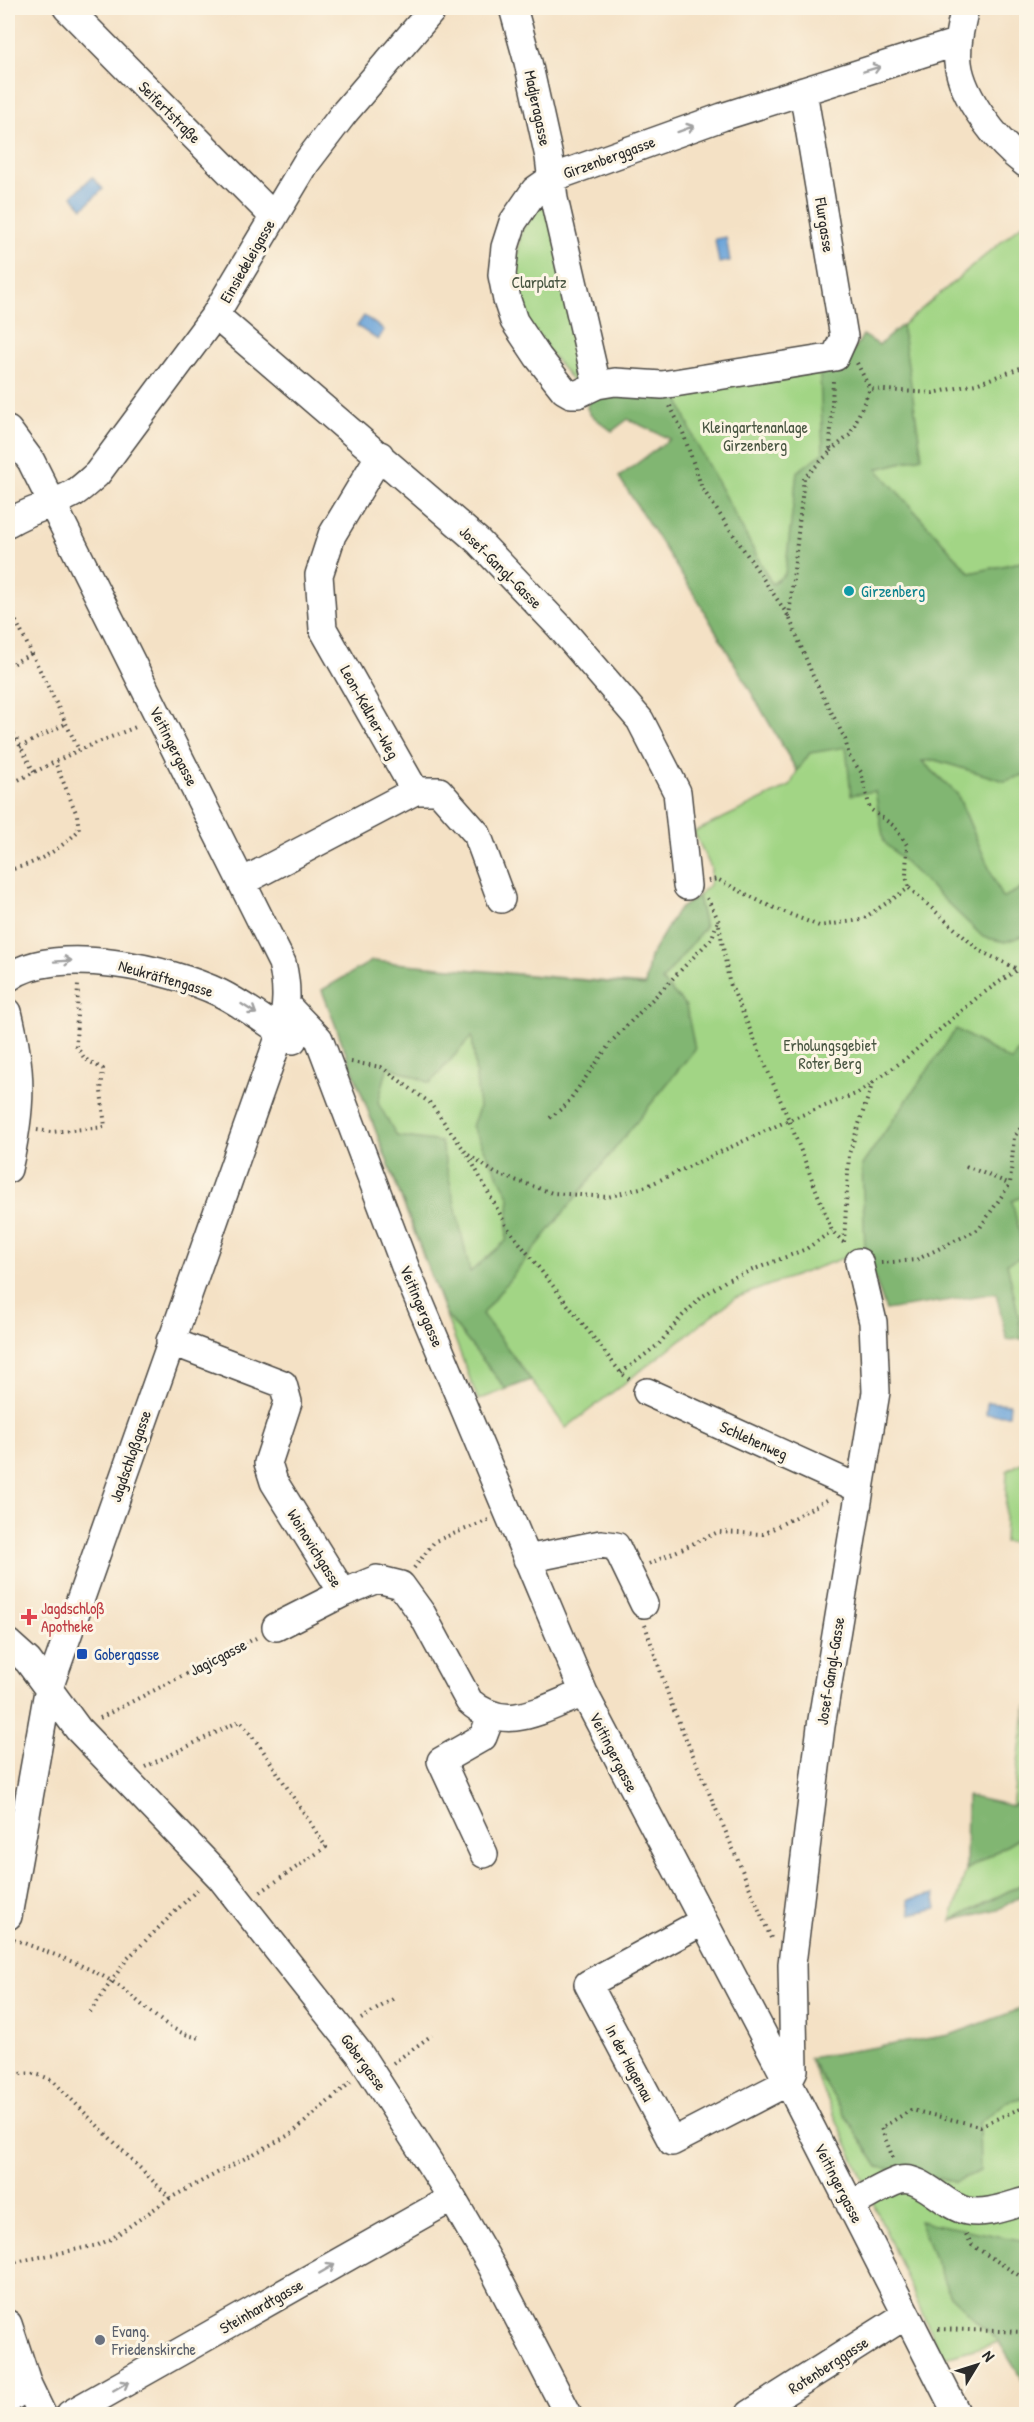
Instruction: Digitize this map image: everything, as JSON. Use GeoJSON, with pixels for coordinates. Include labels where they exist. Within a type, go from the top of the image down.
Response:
{"type":"FeatureCollection","features":[{"type":"Feature","properties":{"kind":"street","name":"Seifertstraße"},"geometry":{"type":"LineString","coordinates":[[67,8],[273,216]]}},
{"type":"Feature","properties":{"kind":"street","name":"Einsiedeleigasse"},"geometry":{"type":"LineString","coordinates":[[8,523],[23,513],[51,504],[76,492],[96,474],[215,315],[306,163],[345,112],[434,8]]}},
{"type":"Feature","properties":{"kind":"street","name":"Madjeragasse"},"geometry":{"type":"LineString","coordinates":[[513,8],[528,62],[552,178],[554,199],[597,385]]}},
{"type":"Feature","properties":{"kind":"street"},"geometry":{"type":"LineString","coordinates":[[965,8],[958,42],[957,62],[970,96],[987,124],[1026,164]]}},
{"type":"Feature","properties":{"kind":"street","name":"Girzenberggasse"},"geometry":{"type":"LineString","coordinates":[[835,357],[662,385],[615,382],[597,385],[578,394],[571,394],[558,384],[514,321],[502,275],[505,247],[513,222],[535,190],[552,178],[722,117],[958,42]]}},
{"type":"Feature","properties":{"kind":"street","name":"Flurgasse"},"geometry":{"type":"LineString","coordinates":[[803,91],[844,337],[835,357]]}},
{"type":"Feature","properties":{"kind":"street","name":"Josef-Gangl-Gasse"},"geometry":{"type":"LineString","coordinates":[[215,315],[478,541],[559,626],[640,720],[677,792],[687,886]]}},
{"type":"Feature","properties":{"kind":"street","name":"Veitingergasse"},"geometry":{"type":"LineString","coordinates":[[8,430],[31,461],[282,963],[287,986],[287,1006],[319,1039],[336,1062],[409,1277],[584,1692],[702,1922],[788,2082],[957,2415]]}},
{"type":"Feature","properties":{"kind":"street","name":"Leon-Kellner-Weg"},"geometry":{"type":"LineString","coordinates":[[380,455],[332,535],[319,575],[323,629],[415,791]]}},
{"type":"Feature","properties":{"kind":"street"},"geometry":{"type":"LineString","coordinates":[[242,882],[415,791],[439,791],[477,834],[501,899]]}},
{"type":"Feature","properties":{"kind":"street","name":"Neukräftengasse"},"geometry":{"type":"LineString","coordinates":[[8,978],[28,967],[57,961],[118,963],[188,981],[218,992],[239,1003],[281,1032]]}},
{"type":"Feature","properties":{"kind":"street","name":"Jagdschloßgasse"},"geometry":{"type":"LineString","coordinates":[[8,1916],[48,1691],[281,1032],[287,1006]]}},
{"type":"Feature","properties":{"kind":"street"},"geometry":{"type":"LineString","coordinates":[[8,1012],[15,1039],[20,1092],[17,1128],[8,1169]]}},
{"type":"Feature","properties":{"kind":"street"},"geometry":{"type":"LineString","coordinates":[[281,1032],[336,1062]]}},
{"type":"Feature","properties":{"kind":"street","name":"Josef-Gangl-Gasse"},"geometry":{"type":"LineString","coordinates":[[788,2082],[794,2070],[792,1964],[821,1726],[854,1485],[876,1392],[873,1322],[851,1252]]}},
{"type":"Feature","properties":{"kind":"street","name":"Woinovichgasse"},"geometry":{"type":"LineString","coordinates":[[170,1341],[283,1384],[288,1401],[268,1463],[274,1482],[343,1593],[376,1579],[401,1585]]}},
{"type":"Feature","properties":{"kind":"street","name":"Schlehenweg"},"geometry":{"type":"LineString","coordinates":[[647,1392],[854,1485]]}},
{"type":"Feature","properties":{"kind":"street"},"geometry":{"type":"LineString","coordinates":[[527,1559],[601,1544],[616,1546],[644,1604]]}},
{"type":"Feature","properties":{"kind":"street"},"geometry":{"type":"LineString","coordinates":[[401,1585],[422,1614],[469,1701],[479,1710],[491,1716],[508,1719],[526,1716],[584,1692]]}},
{"type":"Feature","properties":{"kind":"street"},"geometry":{"type":"LineString","coordinates":[[276,1627],[343,1593]]}},
{"type":"Feature","properties":{"kind":"street","name":"Gobergasse"},"geometry":{"type":"LineString","coordinates":[[8,1643],[28,1661],[78,1729],[216,1872],[362,2057],[452,2198],[492,2267],[568,2415]]}},
{"type":"Feature","properties":{"kind":"street"},"geometry":{"type":"LineString","coordinates":[[484,1854],[441,1761],[483,1737],[491,1716]]}},
{"type":"Feature","properties":{"kind":"street","name":"In der Hagenau"},"geometry":{"type":"LineString","coordinates":[[702,1922],[588,1984],[672,2142],[788,2082]]}},
{"type":"Feature","properties":{"kind":"street"},"geometry":{"type":"LineString","coordinates":[[850,2205],[902,2180],[922,2184],[947,2202],[966,2211],[990,2211],[1026,2201]]}},
{"type":"Feature","properties":{"kind":"street","name":"Steinhardtgasse"},"geometry":{"type":"LineString","coordinates":[[70,2415],[452,2198]]}},
{"type":"Feature","properties":{"kind":"street","name":"Rotenberggasse"},"geometry":{"type":"LineString","coordinates":[[750,2415],[906,2315]]}},
{"type":"Feature","properties":{"kind":"street"},"geometry":{"type":"LineString","coordinates":[[8,2324],[18,2393],[42,2415]]}},
{"type":"Feature","properties":{"kind":"path"},"geometry":{"type":"LineString","coordinates":[[830,452],[835,357]]}},
{"type":"Feature","properties":{"kind":"path"},"geometry":{"type":"LineString","coordinates":[[789,617],[804,478],[850,435],[870,389],[933,393],[976,384],[1026,366]]}},
{"type":"Feature","properties":{"kind":"path"},"geometry":{"type":"LineString","coordinates":[[662,385],[682,430],[702,488],[789,617],[813,676],[845,739],[849,756],[861,772],[870,808],[894,826],[907,845],[906,876],[909,888],[980,951],[1026,973]]}},
{"type":"Feature","properties":{"kind":"path"},"geometry":{"type":"LineString","coordinates":[[8,605],[79,750]]}},
{"type":"Feature","properties":{"kind":"path"},"geometry":{"type":"LineString","coordinates":[[8,666],[32,653]]}},
{"type":"Feature","properties":{"kind":"path"},"geometry":{"type":"LineString","coordinates":[[8,723],[34,772]]}},
{"type":"Feature","properties":{"kind":"path"},"geometry":{"type":"LineString","coordinates":[[20,747],[67,723]]}},
{"type":"Feature","properties":{"kind":"path"},"geometry":{"type":"LineString","coordinates":[[8,784],[79,750],[140,725]]}},
{"type":"Feature","properties":{"kind":"path"},"geometry":{"type":"LineString","coordinates":[[8,870],[45,856],[79,830],[77,815],[55,762]]}},
{"type":"Feature","properties":{"kind":"path"},"geometry":{"type":"LineString","coordinates":[[687,886],[717,879],[765,904],[819,926],[861,920],[909,888]]}},
{"type":"Feature","properties":{"kind":"path"},"geometry":{"type":"LineString","coordinates":[[687,886],[706,897],[718,919],[729,981],[789,1120],[832,1231],[851,1252],[885,1263],[916,1260],[979,1229],[1010,1184],[1014,1137],[1026,1121]]}},
{"type":"Feature","properties":{"kind":"path"},"geometry":{"type":"LineString","coordinates":[[550,1118],[566,1105],[612,1041],[712,938],[718,919]]}},
{"type":"Feature","properties":{"kind":"path"},"geometry":{"type":"LineString","coordinates":[[467,1154],[495,1173],[552,1192],[608,1197],[647,1186],[789,1120],[858,1093],[904,1060],[978,997],[1018,969]]}},
{"type":"Feature","properties":{"kind":"path"},"geometry":{"type":"LineString","coordinates":[[34,1130],[51,1132],[105,1126],[101,1091],[103,1069],[85,1059],[76,1046],[78,981]]}},
{"type":"Feature","properties":{"kind":"path"},"geometry":{"type":"LineString","coordinates":[[336,1062],[381,1067],[430,1103],[467,1154],[507,1227],[621,1373],[647,1392]]}},
{"type":"Feature","properties":{"kind":"path"},"geometry":{"type":"LineString","coordinates":[[851,1252],[849,1154],[873,1082]]}},
{"type":"Feature","properties":{"kind":"path"},"geometry":{"type":"LineString","coordinates":[[966,1166],[1010,1184]]}},
{"type":"Feature","properties":{"kind":"path"},"geometry":{"type":"LineString","coordinates":[[621,1373],[658,1344],[703,1296],[727,1280],[806,1249],[832,1231]]}},
{"type":"Feature","properties":{"kind":"path"},"geometry":{"type":"LineString","coordinates":[[629,1573],[718,1532],[763,1534],[808,1512],[854,1485]]}},
{"type":"Feature","properties":{"kind":"path"},"geometry":{"type":"LineString","coordinates":[[401,1585],[435,1540],[494,1518]]}},
{"type":"Feature","properties":{"kind":"path"},"geometry":{"type":"LineString","coordinates":[[644,1604],[642,1616],[672,1706],[765,1920],[779,1962],[792,1964]]}},
{"type":"Feature","properties":{"kind":"path","name":"Jagicgasse"},"geometry":{"type":"LineString","coordinates":[[94,1721],[276,1627]]}},
{"type":"Feature","properties":{"kind":"path"},"geometry":{"type":"LineString","coordinates":[[141,1769],[240,1721],[262,1749],[326,1847],[256,1895]]}},
{"type":"Feature","properties":{"kind":"path"},"geometry":{"type":"LineString","coordinates":[[90,2012],[111,1980],[141,1943],[205,1883]]}},
{"type":"Feature","properties":{"kind":"path"},"geometry":{"type":"LineString","coordinates":[[8,1936],[95,1971],[111,1980],[157,2017],[187,2036],[202,2038]]}},
{"type":"Feature","properties":{"kind":"path"},"geometry":{"type":"LineString","coordinates":[[356,2022],[393,1999]]}},
{"type":"Feature","properties":{"kind":"path"},"geometry":{"type":"LineString","coordinates":[[387,2067],[432,2035]]}},
{"type":"Feature","properties":{"kind":"path"},"geometry":{"type":"LineString","coordinates":[[9,2077],[24,2073],[36,2074],[53,2081],[170,2198]]}},
{"type":"Feature","properties":{"kind":"path"},"geometry":{"type":"LineString","coordinates":[[16,2262],[98,2245],[111,2239],[170,2198],[291,2134],[356,2078]]}},
{"type":"Feature","properties":{"kind":"path"},"geometry":{"type":"LineString","coordinates":[[902,2180],[881,2128],[911,2110],[980,2126],[1026,2106]]}},
{"type":"Feature","properties":{"kind":"path"},"geometry":{"type":"LineString","coordinates":[[947,2202],[972,2245],[1026,2280]]}},
{"type":"Feature","properties":{"kind":"path"},"geometry":{"type":"LineString","coordinates":[[932,2330],[944,2328],[1026,2332]]}},
{"type":"Feature","properties":{"kind":"green space","name":"Clarplatz"},"geometry":{"type":"Polygon","coordinates":[[[547,195],[585,369],[579,382],[574,383],[528,325],[513,286],[521,231],[547,195]]]}},
{"type":"Feature","properties":{"kind":"green space","name":"Erholungsgebiet Roter Berg"},"geometry":{"type":"Polygon","coordinates":[[[1026,221],[1026,561],[970,573],[894,488],[802,605],[993,925],[1026,909],[1026,1339],[1021,1339],[1019,1318],[1007,1264],[886,1310],[865,1250],[735,1298],[566,1428],[531,1380],[478,1400],[322,990],[372,961],[645,985],[650,957],[677,911],[710,884],[711,868],[694,832],[790,786],[797,771],[699,602],[619,477],[670,439],[628,419],[612,431],[590,414],[587,408],[842,364],[863,335],[879,345],[1026,221]]]}},
{"type":"Feature","properties":{"kind":"green space"},"geometry":{"type":"Polygon","coordinates":[[[902,325],[922,457],[877,469],[970,573],[1026,561],[1026,774],[1005,781],[935,760],[922,761],[957,794],[1002,898],[1026,886],[1026,935],[1005,942],[983,937],[884,842],[875,791],[851,795],[846,747],[810,753],[797,771],[699,602],[619,477],[670,439],[628,419],[612,431],[590,414],[587,408],[588,402],[599,394],[677,395],[695,441],[772,584],[785,574],[797,472],[823,453],[820,373],[846,359],[863,335],[879,345],[902,325]]]}},
{"type":"Feature","properties":{"kind":"green space"},"geometry":{"type":"Polygon","coordinates":[[[935,760],[1005,781],[1026,774],[1026,886],[1002,899],[957,794],[922,761],[935,760]]]}},
{"type":"Feature","properties":{"kind":"green space"},"geometry":{"type":"Polygon","coordinates":[[[698,896],[705,927],[662,981],[686,1006],[695,1049],[482,1314],[531,1380],[506,1389],[446,1314],[322,990],[372,961],[645,986],[650,957],[677,911],[698,896]],[[472,1036],[430,1083],[388,1066],[378,1103],[397,1136],[441,1142],[470,1272],[506,1241],[510,1198],[472,1126],[479,1108],[472,1036]]]}},
{"type":"Feature","properties":{"kind":"green space"},"geometry":{"type":"Polygon","coordinates":[[[956,1029],[1011,1061],[1026,1039],[1026,1132],[1020,1137],[1026,1152],[1026,1195],[1012,1201],[1025,1256],[1007,1263],[1019,1318],[1021,1339],[1007,1340],[996,1293],[886,1310],[865,1250],[862,1165],[956,1029]]]}},
{"type":"Feature","properties":{"kind":"green space"},"geometry":{"type":"Polygon","coordinates":[[[1026,1460],[1026,1543],[1004,1542],[1007,1471],[1026,1460]]]}},
{"type":"Feature","properties":{"kind":"green space"},"geometry":{"type":"Polygon","coordinates":[[[1026,1705],[1026,1799],[1012,1806],[1026,1705]]]}},
{"type":"Feature","properties":{"kind":"green space"},"geometry":{"type":"Polygon","coordinates":[[[967,1796],[1012,1806],[1026,1799],[1026,1834],[966,1870],[967,1796]]]}},
{"type":"Feature","properties":{"kind":"green space"},"geometry":{"type":"Polygon","coordinates":[[[1026,1834],[1026,1882],[951,1921],[966,1870],[1026,1834]]]}},
{"type":"Feature","properties":{"kind":"green space"},"geometry":{"type":"Polygon","coordinates":[[[1026,1882],[1026,1893],[1001,1908],[951,1921],[1026,1882]]]}},
{"type":"Feature","properties":{"kind":"green space"},"geometry":{"type":"Polygon","coordinates":[[[1026,2007],[1026,2386],[999,2342],[942,2358],[809,2058],[950,2035],[1026,2007]]]}},
{"type":"Feature","properties":{"kind":"green space"},"geometry":{"type":"Polygon","coordinates":[[[1026,2007],[1026,2097],[1008,2101],[979,2123],[980,2171],[955,2182],[878,2167],[809,2058],[950,2035],[1026,2007]]]}},
{"type":"Feature","properties":{"kind":"green space"},"geometry":{"type":"Polygon","coordinates":[[[919,2221],[1026,2241],[1026,2386],[999,2342],[949,2294],[919,2221]]]}},
{"type":"Feature","properties":{"kind":"water"},"geometry":{"type":"Polygon","coordinates":[[[92,177],[103,189],[83,208],[72,196],[92,177]]]}},
{"type":"Feature","properties":{"kind":"water"},"geometry":{"type":"Polygon","coordinates":[[[726,237],[730,261],[719,263],[715,239],[726,237]]]}},
{"type":"Feature","properties":{"kind":"water"},"geometry":{"type":"Polygon","coordinates":[[[364,316],[384,330],[378,340],[357,326],[364,316]]]}},
{"type":"Feature","properties":{"kind":"water"},"geometry":{"type":"Polygon","coordinates":[[[987,1402],[1010,1404],[1009,1415],[986,1414],[987,1402]]]}},
{"type":"Feature","properties":{"kind":"water"},"geometry":{"type":"Polygon","coordinates":[[[934,1894],[937,1908],[911,1914],[908,1900],[934,1894]]]}},
{"type":"Feature","properties":{"kind":"place","name":"Girzenberg"},"geometry":{"type":"Point","coordinates":[849,591]}},
{"type":"Feature","properties":{"kind":"place","name":"Jagdschloß Apotheke"},"geometry":{"type":"Point","coordinates":[29,1617]}},
{"type":"Feature","properties":{"kind":"place","name":"Gobergasse"},"geometry":{"type":"Point","coordinates":[82,1654]}},
{"type":"Feature","properties":{"kind":"place","name":"Evang. Friedenskirche"},"geometry":{"type":"Point","coordinates":[100,2340]}},
{"type":"Feature","properties":{"kind":"park label","name":"Kleingartenanlage Girzenberg"},"geometry":{"type":"Point","coordinates":[755,436]}}]}
